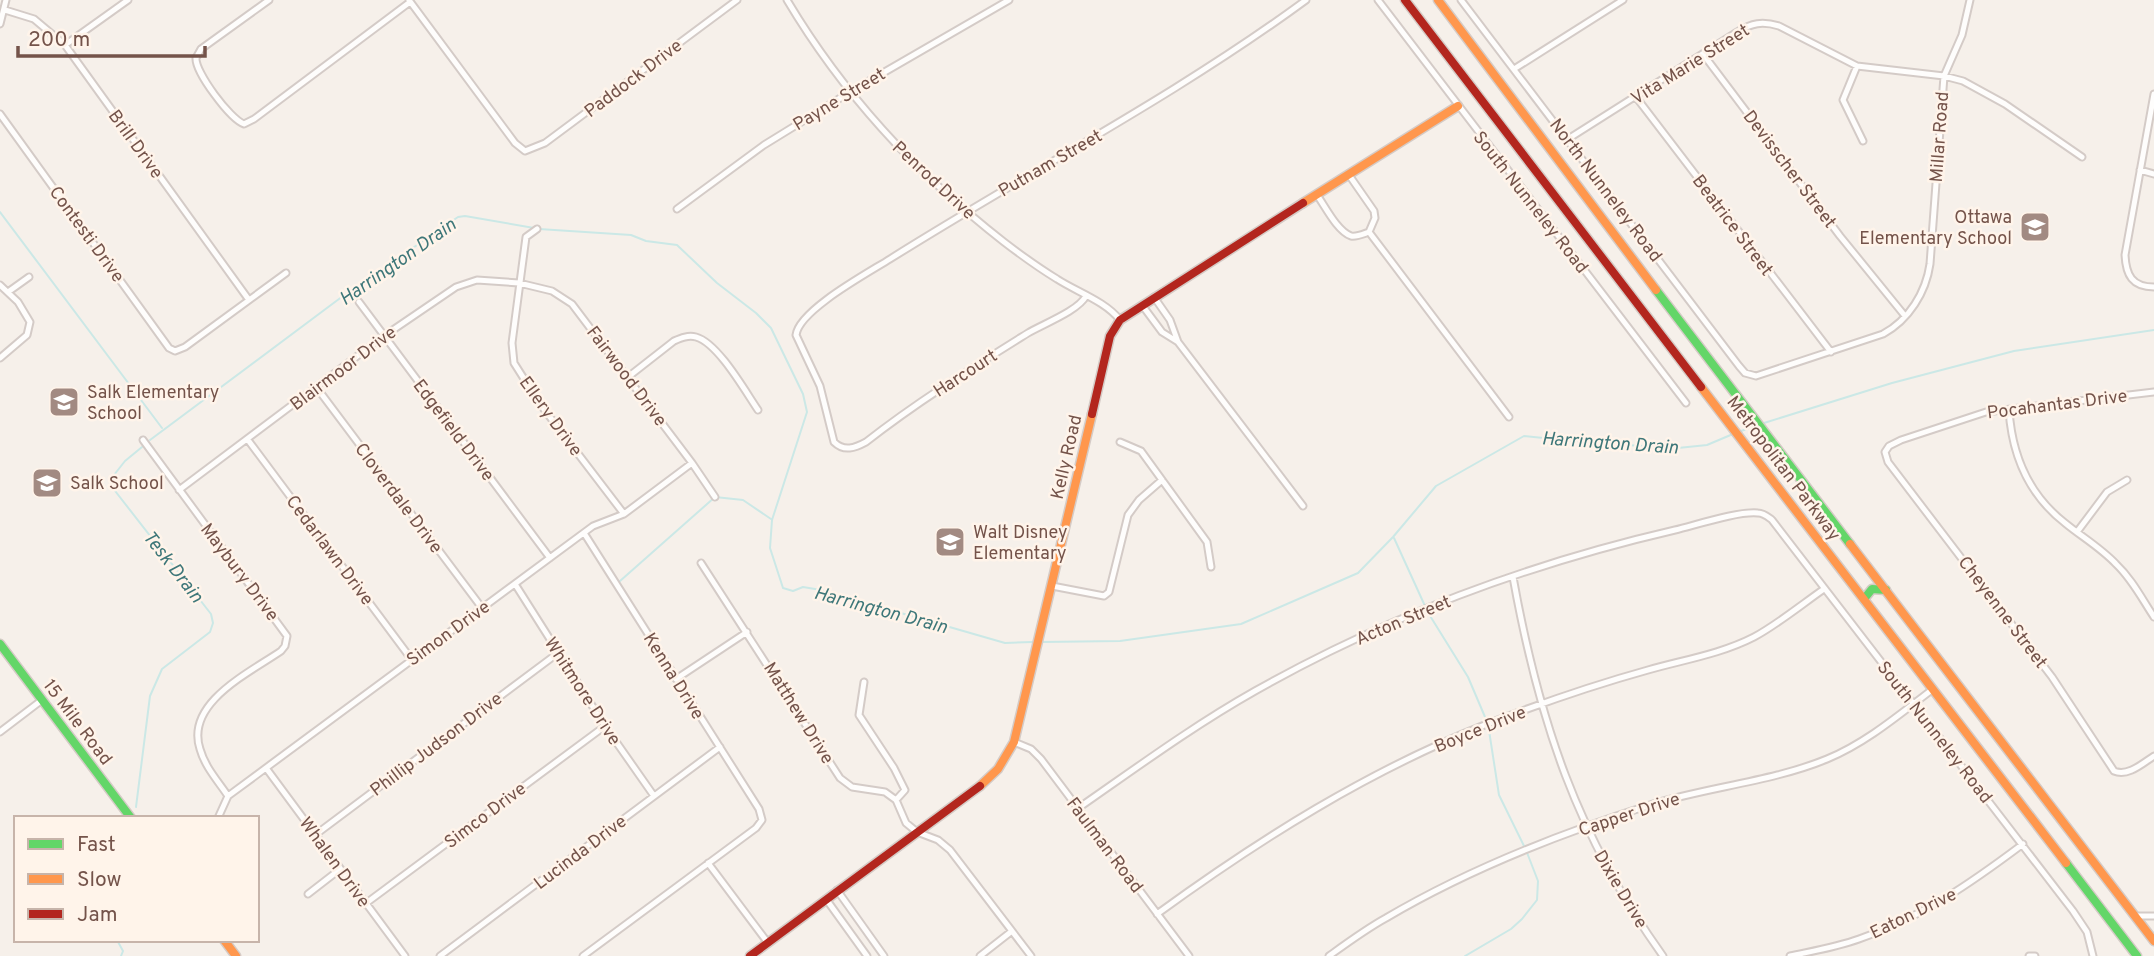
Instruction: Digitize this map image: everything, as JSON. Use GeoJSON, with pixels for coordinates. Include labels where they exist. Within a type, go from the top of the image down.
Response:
{"type":"FeatureCollection","features":[{"type":"Feature","properties":{"kind":"main road","name":"Metropolitan Parkway"},"geometry":{"type":"LineString","coordinates":[[1405,0],[2135,955]]}},
{"type":"Feature","properties":{"kind":"main road","name":"Metropolitan Parkway"},"geometry":{"type":"LineString","coordinates":[[1438,0],[2154,941]]}},
{"type":"Feature","properties":{"kind":"main road"},"geometry":{"type":"LineString","coordinates":[[1120,320],[1458,106]]}},
{"type":"Feature","properties":{"kind":"main road","name":"Kelly Road"},"geometry":{"type":"LineString","coordinates":[[750,956],[997,771],[1014,741],[1110,336],[1120,320]]}},
{"type":"Feature","properties":{"kind":"main road"},"geometry":{"type":"LineString","coordinates":[[1864,599],[1872,589],[1886,590]]}},
{"type":"Feature","properties":{"kind":"main road","name":"15 Mile Road"},"geometry":{"type":"LineString","coordinates":[[0,645],[129,816]]}},
{"type":"Feature","properties":{"kind":"street"},"geometry":{"type":"LineString","coordinates":[[0,24],[6,0]]}},
{"type":"Feature","properties":{"kind":"street"},"geometry":{"type":"LineString","coordinates":[[65,45],[128,0]]}},
{"type":"Feature","properties":{"kind":"street"},"geometry":{"type":"LineString","coordinates":[[269,0],[201,49],[196,58],[197,68],[214,93],[234,118],[244,124],[410,1]]}},
{"type":"Feature","properties":{"kind":"street","name":"Paddock Drive"},"geometry":{"type":"LineString","coordinates":[[410,1],[515,143],[525,151],[545,143],[737,0]]}},
{"type":"Feature","properties":{"kind":"street","name":"Penrod Drive"},"geometry":{"type":"LineString","coordinates":[[787,0],[850,92],[913,162],[966,212],[1034,263],[1112,312],[1120,320]]}},
{"type":"Feature","properties":{"kind":"street","name":"Payne Street"},"geometry":{"type":"LineString","coordinates":[[677,209],[764,145],[1009,0]]}},
{"type":"Feature","properties":{"kind":"street","name":"Putnam Street"},"geometry":{"type":"LineString","coordinates":[[845,448],[836,444],[831,435],[820,386],[799,341],[797,329],[806,316],[966,212],[1166,95],[1245,45],[1306,0]]}},
{"type":"Feature","properties":{"kind":"street","name":"South Nunneley Road"},"geometry":{"type":"LineString","coordinates":[[1378,0],[1686,403]]}},
{"type":"Feature","properties":{"kind":"street","name":"North Nunneley Road"},"geometry":{"type":"LineString","coordinates":[[1461,0],[1739,366],[1753,376]]}},
{"type":"Feature","properties":{"kind":"street"},"geometry":{"type":"LineString","coordinates":[[1514,69],[1623,0]]}},
{"type":"Feature","properties":{"kind":"street","name":"Millar Road"},"geometry":{"type":"LineString","coordinates":[[1753,376],[1773,372],[1883,334],[1895,327],[1922,294],[1929,271],[1944,76],[1962,35],[1970,0]]}},
{"type":"Feature","properties":{"kind":"street","name":"Brill Drive"},"geometry":{"type":"LineString","coordinates":[[5,10],[34,19],[65,45],[249,300]]}},
{"type":"Feature","properties":{"kind":"street","name":"Vita Marie Street"},"geometry":{"type":"LineString","coordinates":[[1568,139],[1749,25],[1765,23],[1779,26],[1857,66],[1944,76],[1979,88],[2082,157]]}},
{"type":"Feature","properties":{"kind":"street","name":"Devisscher Street"},"geometry":{"type":"LineString","coordinates":[[1703,54],[1832,225],[1905,316]]}},
{"type":"Feature","properties":{"kind":"street"},"geometry":{"type":"LineString","coordinates":[[1857,66],[1843,100],[1863,141]]}},
{"type":"Feature","properties":{"kind":"street"},"geometry":{"type":"LineString","coordinates":[[2154,94],[2124,255],[2129,276],[2140,285],[2154,287]]}},
{"type":"Feature","properties":{"kind":"street","name":"Beatrice Street"},"geometry":{"type":"LineString","coordinates":[[1636,97],[1831,352]]}},
{"type":"Feature","properties":{"kind":"street","name":"Contesti Drive"},"geometry":{"type":"LineString","coordinates":[[0,114],[165,344],[175,351],[186,347],[249,300]]}},
{"type":"Feature","properties":{"kind":"street"},"geometry":{"type":"LineString","coordinates":[[2140,170],[2154,174]]}},
{"type":"Feature","properties":{"kind":"street"},"geometry":{"type":"LineString","coordinates":[[1317,195],[1349,235],[1354,237],[1369,232],[1375,218],[1374,211],[1349,175]]}},
{"type":"Feature","properties":{"kind":"street","name":"Ellery Drive"},"geometry":{"type":"LineString","coordinates":[[537,229],[526,237],[512,353],[518,372],[624,514]]}},
{"type":"Feature","properties":{"kind":"street"},"geometry":{"type":"LineString","coordinates":[[1369,232],[1509,417]]}},
{"type":"Feature","properties":{"kind":"street"},"geometry":{"type":"LineString","coordinates":[[249,300],[286,273]]}},
{"type":"Feature","properties":{"kind":"street"},"geometry":{"type":"LineString","coordinates":[[8,292],[29,277]]}},
{"type":"Feature","properties":{"kind":"street","name":"Blairmoor Drive"},"geometry":{"type":"LineString","coordinates":[[179,491],[384,336],[462,284],[488,279],[519,284]]}},
{"type":"Feature","properties":{"kind":"street","name":"Fairwood Drive"},"geometry":{"type":"LineString","coordinates":[[519,284],[552,291],[572,304],[715,497]]}},
{"type":"Feature","properties":{"kind":"street"},"geometry":{"type":"LineString","coordinates":[[0,285],[25,311],[30,322],[30,329],[22,342],[0,358]]}},
{"type":"Feature","properties":{"kind":"street","name":"Harcourt"},"geometry":{"type":"LineString","coordinates":[[845,448],[866,442],[936,391],[1041,325],[1080,304],[1086,296]]}},
{"type":"Feature","properties":{"kind":"street"},"geometry":{"type":"LineString","coordinates":[[1154,297],[1173,327],[1178,342],[1303,506]]}},
{"type":"Feature","properties":{"kind":"street","name":"Edgefield Drive"},"geometry":{"type":"LineString","coordinates":[[359,302],[550,558]]}},
{"type":"Feature","properties":{"kind":"street"},"geometry":{"type":"LineString","coordinates":[[1142,305],[1162,332],[1178,342]]}},
{"type":"Feature","properties":{"kind":"street"},"geometry":{"type":"LineString","coordinates":[[628,377],[674,341],[682,337],[696,337],[716,351],[758,410]]}},
{"type":"Feature","properties":{"kind":"street","name":"Cloverdale Drive"},"geometry":{"type":"LineString","coordinates":[[317,388],[482,608]]}},
{"type":"Feature","properties":{"kind":"street","name":"Pocahantas Drive"},"geometry":{"type":"LineString","coordinates":[[1885,452],[1892,444],[1979,414],[2154,392]]}},
{"type":"Feature","properties":{"kind":"street"},"geometry":{"type":"LineString","coordinates":[[2009,410],[2015,451],[2026,477],[2046,506],[2125,573],[2154,617]]}},
{"type":"Feature","properties":{"kind":"street","name":"Maybury Drive"},"geometry":{"type":"LineString","coordinates":[[143,440],[287,636],[281,651],[213,700],[199,722],[200,751],[228,796]]}},
{"type":"Feature","properties":{"kind":"street","name":"Cedarlawn Drive"},"geometry":{"type":"LineString","coordinates":[[248,440],[412,660]]}},
{"type":"Feature","properties":{"kind":"street"},"geometry":{"type":"LineString","coordinates":[[1120,442],[1141,451],[1207,542],[1211,567]]}},
{"type":"Feature","properties":{"kind":"street","name":"Cheyenne Street"},"geometry":{"type":"LineString","coordinates":[[1885,452],[1888,462],[2052,677],[2114,771],[2120,774],[2154,756]]}},
{"type":"Feature","properties":{"kind":"street","name":"Simon Drive"},"geometry":{"type":"LineString","coordinates":[[219,816],[228,796],[593,526],[624,514],[692,463]]}},
{"type":"Feature","properties":{"kind":"street"},"geometry":{"type":"LineString","coordinates":[[1052,586],[1104,596],[1109,592],[1128,515],[1139,500],[1162,480]]}},
{"type":"Feature","properties":{"kind":"street"},"geometry":{"type":"LineString","coordinates":[[2077,532],[2109,490],[2127,480]]}},
{"type":"Feature","properties":{"kind":"street","name":"South Nunneley Road"},"geometry":{"type":"LineString","coordinates":[[1764,514],[1772,520],[2023,844],[2084,926],[2094,956]]}},
{"type":"Feature","properties":{"kind":"street","name":"Acton Street"},"geometry":{"type":"LineString","coordinates":[[1077,809],[1202,722],[1316,658],[1426,608],[1609,545],[1731,517],[1764,514]]}},
{"type":"Feature","properties":{"kind":"street","name":"Kenna Drive"},"geometry":{"type":"LineString","coordinates":[[584,533],[759,809],[762,820],[756,828],[708,863]]}},
{"type":"Feature","properties":{"kind":"street","name":"Matthew Drive"},"geometry":{"type":"LineString","coordinates":[[701,563],[840,778],[852,787],[882,791],[895,800]]}},
{"type":"Feature","properties":{"kind":"street","name":"Dixie Drive"},"geometry":{"type":"LineString","coordinates":[[1513,577],[1524,638],[1541,705],[1586,827],[1625,898],[1663,956]]}},
{"type":"Feature","properties":{"kind":"street","name":"Whitmore Drive"},"geometry":{"type":"LineString","coordinates":[[515,584],[604,726],[654,796]]}},
{"type":"Feature","properties":{"kind":"street","name":"Boyce Drive"},"geometry":{"type":"LineString","coordinates":[[1157,915],[1222,867],[1330,800],[1446,741],[1541,705],[1644,671],[1731,647],[1766,630],[1824,589]]}},
{"type":"Feature","properties":{"kind":"street"},"geometry":{"type":"LineString","coordinates":[[676,679],[747,632]]}},
{"type":"Feature","properties":{"kind":"street","name":"Phillip Judson Drive"},"geometry":{"type":"LineString","coordinates":[[315,835],[558,653]]}},
{"type":"Feature","properties":{"kind":"street"},"geometry":{"type":"LineString","coordinates":[[864,682],[859,715],[894,768],[905,790],[895,800],[906,823],[917,832],[938,840],[950,850],[1031,956]]}},
{"type":"Feature","properties":{"kind":"street","name":"Capper Drive"},"geometry":{"type":"LineString","coordinates":[[1329,956],[1384,919],[1443,887],[1526,850],[1678,797],[1791,771],[1828,758],[1855,745],[1933,689]]}},
{"type":"Feature","properties":{"kind":"street"},"geometry":{"type":"LineString","coordinates":[[0,732],[42,700]]}},
{"type":"Feature","properties":{"kind":"street","name":"Simco Drive"},"geometry":{"type":"LineString","coordinates":[[365,904],[604,726]]}},
{"type":"Feature","properties":{"kind":"street","name":"Faulman Road"},"geometry":{"type":"LineString","coordinates":[[1014,741],[1031,749],[1041,760],[1189,956]]}},
{"type":"Feature","properties":{"kind":"street","name":"Lucinda Drive"},"geometry":{"type":"LineString","coordinates":[[440,956],[720,747]]}},
{"type":"Feature","properties":{"kind":"street","name":"Whalen Drive"},"geometry":{"type":"LineString","coordinates":[[266,768],[405,956]]}},
{"type":"Feature","properties":{"kind":"street","name":"Eaton Drive"},"geometry":{"type":"LineString","coordinates":[[1790,956],[1858,940],[1899,923],[1961,890],[2023,844]]}},
{"type":"Feature","properties":{"kind":"street"},"geometry":{"type":"LineString","coordinates":[[583,956],[708,863],[768,943]]}},
{"type":"Feature","properties":{"kind":"street"},"geometry":{"type":"LineString","coordinates":[[308,894],[340,870]]}},
{"type":"Feature","properties":{"kind":"street"},"geometry":{"type":"LineString","coordinates":[[837,890],[884,956]]}},
{"type":"Feature","properties":{"kind":"street"},"geometry":{"type":"LineString","coordinates":[[825,899],[867,956]]}},
{"type":"Feature","properties":{"kind":"street"},"geometry":{"type":"LineString","coordinates":[[2134,916],[2154,916]]}},
{"type":"Feature","properties":{"kind":"street"},"geometry":{"type":"LineString","coordinates":[[981,956],[1012,931]]}},
{"type":"Feature","properties":{"kind":"street"},"geometry":{"type":"LineString","coordinates":[[2029,956],[2035,956]]}},
{"type":"Feature","properties":{"kind":"waterway","name":"Harrington Drain"},"geometry":{"type":"LineString","coordinates":[[0,212],[162,428]]}},
{"type":"Feature","properties":{"kind":"waterway","name":"Harrington Drain"},"geometry":{"type":"LineString","coordinates":[[150,440],[347,293],[458,217],[534,228]]}},
{"type":"Feature","properties":{"kind":"waterway","name":"Harrington Drain"},"geometry":{"type":"LineString","coordinates":[[539,229],[631,235],[646,241],[677,245],[771,328],[803,394],[807,412],[772,520],[770,548],[783,588],[793,591],[803,587],[821,590],[1005,643],[1032,642]]}},
{"type":"Feature","properties":{"kind":"waterway","name":"Harrington Drain"},"geometry":{"type":"LineString","coordinates":[[1764,423],[1892,383],[2014,351],[2154,330]]}},
{"type":"Feature","properties":{"kind":"waterway","name":"Harrington Drain"},"geometry":{"type":"LineString","coordinates":[[1741,431],[1756,426]]}},
{"type":"Feature","properties":{"kind":"waterway","name":"Harrington Drain"},"geometry":{"type":"LineString","coordinates":[[1042,642],[1120,641],[1241,624],[1358,573],[1436,486],[1524,436],[1678,448],[1707,445],[1733,434]]}},
{"type":"Feature","properties":{"kind":"waterway","name":"Tesk Drain"},"geometry":{"type":"LineString","coordinates":[[136,807],[150,696],[162,669],[210,632],[213,623],[211,614],[112,487],[110,480],[125,461],[142,447]]}},
{"type":"Feature","properties":{"kind":"waterway"},"geometry":{"type":"LineString","coordinates":[[620,581],[715,497],[743,500],[771,519]]}},
{"type":"Feature","properties":{"kind":"waterway"},"geometry":{"type":"LineString","coordinates":[[1394,538],[1425,606]]}},
{"type":"Feature","properties":{"kind":"waterway"},"geometry":{"type":"LineString","coordinates":[[1427,611],[1468,677],[1488,724],[1499,795],[1538,881],[1537,900],[1522,919],[1511,929],[1465,956]]}},
{"type":"Feature","properties":{"kind":"waterway","name":"Tesk Drain"},"geometry":{"type":"LineString","coordinates":[[118,942],[123,951],[121,956]]}},
{"type":"Feature","properties":{"kind":"traffic: fast"},"geometry":{"type":"LineString","coordinates":[[1656,290],[1850,544]]}},
{"type":"Feature","properties":{"kind":"traffic: fast"},"geometry":{"type":"LineString","coordinates":[[1864,599],[1872,589],[1886,590]]}},
{"type":"Feature","properties":{"kind":"traffic: fast"},"geometry":{"type":"LineString","coordinates":[[0,644],[129,816]]}},
{"type":"Feature","properties":{"kind":"traffic: fast"},"geometry":{"type":"LineString","coordinates":[[2066,863],[2137,956]]}},
{"type":"Feature","properties":{"kind":"traffic: slow"},"geometry":{"type":"LineString","coordinates":[[1438,0],[1656,290]]}},
{"type":"Feature","properties":{"kind":"traffic: slow"},"geometry":{"type":"LineString","coordinates":[[1303,203],[1458,106]]}},
{"type":"Feature","properties":{"kind":"traffic: slow"},"geometry":{"type":"LineString","coordinates":[[1701,387],[2066,863]]}},
{"type":"Feature","properties":{"kind":"traffic: slow"},"geometry":{"type":"LineString","coordinates":[[980,786],[998,769],[1014,742],[1092,414]]}},
{"type":"Feature","properties":{"kind":"traffic: slow"},"geometry":{"type":"LineString","coordinates":[[1850,544],[2154,941]]}},
{"type":"Feature","properties":{"kind":"traffic: slow"},"geometry":{"type":"LineString","coordinates":[[226,942],[236,956]]}},
{"type":"Feature","properties":{"kind":"traffic: jam"},"geometry":{"type":"LineString","coordinates":[[1405,0],[1701,387]]}},
{"type":"Feature","properties":{"kind":"traffic: jam"},"geometry":{"type":"LineString","coordinates":[[1092,414],[1110,336],[1120,320],[1303,203]]}},
{"type":"Feature","properties":{"kind":"traffic: jam"},"geometry":{"type":"LineString","coordinates":[[750,956],[980,786]]}},
{"type":"Feature","properties":{"kind":"place","name":"Ottawa Elementary School"},"geometry":{"type":"Point","coordinates":[2035,227]}},
{"type":"Feature","properties":{"kind":"place","name":"Salk Elementary School"},"geometry":{"type":"Point","coordinates":[64,402]}},
{"type":"Feature","properties":{"kind":"place","name":"Salk School"},"geometry":{"type":"Point","coordinates":[47,483]}},
{"type":"Feature","properties":{"kind":"place","name":"Walt Disney Elementary"},"geometry":{"type":"Point","coordinates":[950,542]}}]}
